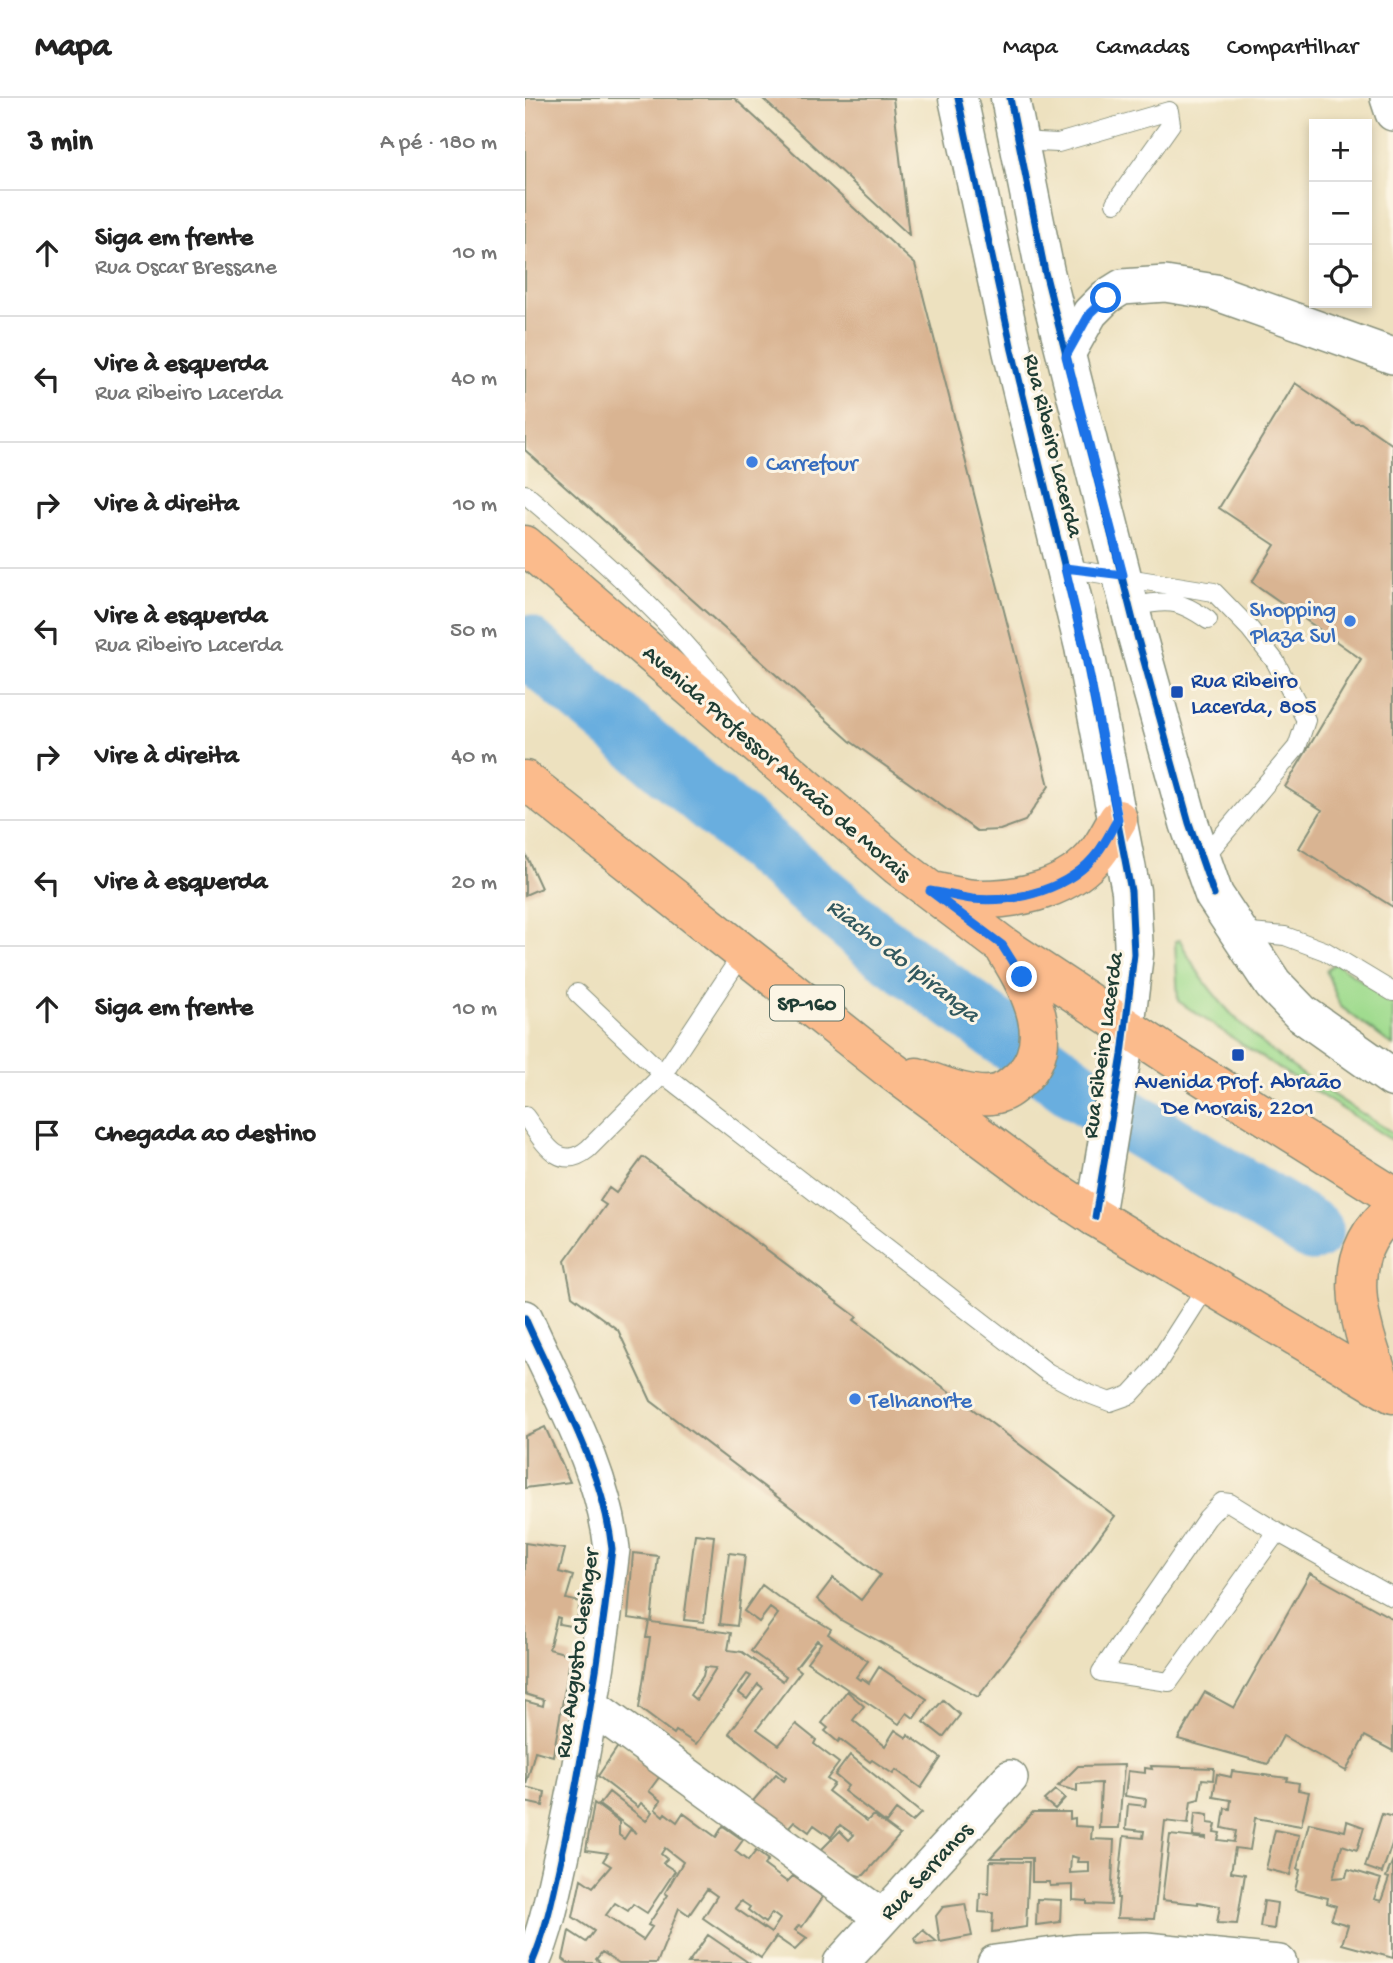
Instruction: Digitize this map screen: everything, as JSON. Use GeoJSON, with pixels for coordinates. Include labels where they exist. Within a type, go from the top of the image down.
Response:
{"type":"FeatureCollection","features":[{"type":"Feature","properties":{"kind":"main road","name":"Avenida Professor Abraão de Morais"},"geometry":{"type":"LineString","coordinates":[[525,545],[888,858],[930,891],[1124,1040],[1389,1209]]}},
{"type":"Feature","properties":{"kind":"main road","name":"SP-160"},"geometry":{"type":"LineString","coordinates":[[525,780],[888,1068],[1043,1183],[1095,1217],[1388,1391]]}},
{"type":"Feature","properties":{"kind":"main road"},"geometry":{"type":"LineString","coordinates":[[930,891],[974,899],[1011,897],[1042,891],[1061,883],[1098,853],[1118,819]]}},
{"type":"Feature","properties":{"kind":"main road"},"geometry":{"type":"LineString","coordinates":[[888,1068],[965,1092],[992,1095],[1007,1090],[1023,1076],[1033,1064],[1039,1041],[1037,1012],[1022,977],[1002,945]]}},
{"type":"Feature","properties":{"kind":"main road"},"geometry":{"type":"LineString","coordinates":[[1388,1391],[1364,1335],[1357,1300],[1360,1254],[1371,1232],[1389,1209]]}},
{"type":"Feature","properties":{"kind":"street","name":"Rua Ribeiro Lacerda"},"geometry":{"type":"LineString","coordinates":[[958,98],[1012,350],[1084,647],[1131,891],[1134,954],[1124,1040],[1095,1217]]}},
{"type":"Feature","properties":{"kind":"street","name":"Rua Ribeiro Lacerda"},"geometry":{"type":"LineString","coordinates":[[1010,98],[1045,272],[1066,356],[1127,591],[1208,878],[1237,932],[1273,984],[1301,1013],[1393,1078]]}},
{"type":"Feature","properties":{"kind":"street"},"geometry":{"type":"LineString","coordinates":[[1388,98],[1393,113]]}},
{"type":"Feature","properties":{"kind":"street"},"geometry":{"type":"LineString","coordinates":[[1066,356],[1090,313],[1106,298],[1122,288],[1165,284],[1215,292],[1393,356]]}},
{"type":"Feature","properties":{"kind":"street","name":"Rua Augusto Clesinger"},"geometry":{"type":"LineString","coordinates":[[525,1318],[595,1474],[609,1523],[612,1549],[590,1705],[555,1884],[532,1963]]}},
{"type":"Feature","properties":{"kind":"street"},"geometry":{"type":"LineString","coordinates":[[590,1705],[881,1917]]}},
{"type":"Feature","properties":{"kind":"street","name":"Rua Serranos"},"geometry":{"type":"LineString","coordinates":[[841,1963],[1010,1778]]}},
{"type":"Feature","properties":{"kind":"street"},"geometry":{"type":"LineString","coordinates":[[995,1963],[1077,1952],[1146,1950],[1279,1963]]}},
{"type":"Feature","properties":{"kind":"lane"},"geometry":{"type":"LineString","coordinates":[[1018,141],[1058,143],[1169,111],[1171,124],[1115,203]]}},
{"type":"Feature","properties":{"kind":"lane"},"geometry":{"type":"LineString","coordinates":[[525,494],[610,567],[669,624],[726,691],[780,764]]}},
{"type":"Feature","properties":{"kind":"lane"},"geometry":{"type":"LineString","coordinates":[[1065,568],[1127,591],[1186,605],[1208,620]]}},
{"type":"Feature","properties":{"kind":"lane"},"geometry":{"type":"LineString","coordinates":[[1127,591],[1214,592],[1250,629],[1275,661],[1306,720],[1297,747],[1208,878]]}},
{"type":"Feature","properties":{"kind":"lane"},"geometry":{"type":"LineString","coordinates":[[1237,932],[1285,936],[1325,951],[1393,992]]}},
{"type":"Feature","properties":{"kind":"lane"},"geometry":{"type":"LineString","coordinates":[[525,1115],[553,1153],[570,1158],[580,1155],[663,1074],[743,953]]}},
{"type":"Feature","properties":{"kind":"lane"},"geometry":{"type":"LineString","coordinates":[[577,993],[663,1074],[1047,1372],[1084,1392],[1110,1402],[1129,1395],[1153,1370],[1208,1284]]}},
{"type":"Feature","properties":{"kind":"lane"},"geometry":{"type":"LineString","coordinates":[[1277,1532],[1169,1682],[1101,1672],[1207,1518],[1222,1502],[1230,1503],[1393,1597]]}},
{"type":"Feature","properties":{"kind":"green space"},"geometry":{"type":"Polygon","coordinates":[[[1180,940],[1198,972],[1220,1001],[1245,1027],[1301,1073],[1393,1133],[1393,1141],[1178,1001],[1175,941],[1180,940]]]}},
{"type":"Feature","properties":{"kind":"green space"},"geometry":{"type":"Polygon","coordinates":[[[1335,963],[1393,1001],[1393,1046],[1340,1006],[1326,970],[1335,963]]]}},
{"type":"Feature","properties":{"kind":"building","name":"Carrefour"},"geometry":{"type":"Polygon","coordinates":[[[525,98],[734,98],[915,264],[1049,786],[1025,821],[1000,830],[977,831],[850,741],[525,450],[525,98]]]}},
{"type":"Feature","properties":{"kind":"building"},"geometry":{"type":"Polygon","coordinates":[[[762,98],[893,98],[909,235],[762,98]]]}},
{"type":"Feature","properties":{"kind":"building","name":"Shopping Plaza Sul"},"geometry":{"type":"Polygon","coordinates":[[[1295,383],[1354,423],[1361,423],[1393,445],[1393,907],[1299,848],[1322,810],[1285,787],[1361,659],[1252,582],[1275,545],[1219,508],[1295,383]]]}},
{"type":"Feature","properties":{"kind":"building"},"geometry":{"type":"Polygon","coordinates":[[[525,853],[541,888],[525,895],[525,853]]]}},
{"type":"Feature","properties":{"kind":"building"},"geometry":{"type":"Polygon","coordinates":[[[643,1157],[857,1317],[854,1320],[1115,1516],[978,1697],[841,1620],[817,1599],[833,1578],[861,1600],[880,1575],[651,1401],[618,1330],[572,1296],[565,1261],[606,1205],[600,1201],[609,1188],[616,1193],[643,1157]]]}},
{"type":"Feature","properties":{"kind":"building"},"geometry":{"type":"Polygon","coordinates":[[[545,1427],[570,1482],[525,1488],[525,1436],[545,1427]]]}},
{"type":"Feature","properties":{"kind":"building"},"geometry":{"type":"Polygon","coordinates":[[[695,1534],[714,1536],[704,1622],[684,1620],[695,1534]]]}},
{"type":"Feature","properties":{"kind":"building"},"geometry":{"type":"Polygon","coordinates":[[[525,1543],[565,1549],[559,1572],[573,1576],[566,1599],[580,1602],[576,1627],[559,1624],[560,1618],[557,1617],[549,1649],[571,1655],[553,1756],[535,1751],[526,1785],[525,1701],[543,1706],[544,1700],[525,1694],[525,1543]]]}},
{"type":"Feature","properties":{"kind":"building"},"geometry":{"type":"Polygon","coordinates":[[[633,1553],[658,1556],[651,1622],[731,1633],[728,1650],[742,1652],[783,1681],[786,1676],[751,1651],[778,1614],[770,1608],[759,1622],[744,1611],[762,1585],[831,1629],[828,1634],[868,1661],[856,1677],[860,1680],[862,1678],[869,1683],[879,1667],[927,1699],[914,1718],[907,1713],[899,1724],[807,1662],[821,1643],[817,1640],[796,1667],[801,1671],[757,1729],[779,1745],[796,1724],[816,1740],[814,1744],[839,1763],[827,1779],[834,1784],[828,1791],[867,1821],[873,1815],[900,1835],[864,1875],[850,1873],[820,1851],[840,1831],[849,1840],[854,1835],[840,1825],[831,1837],[814,1825],[809,1832],[794,1821],[788,1828],[752,1802],[776,1774],[784,1781],[786,1778],[729,1733],[763,1688],[758,1684],[747,1699],[739,1693],[751,1676],[747,1674],[696,1744],[676,1731],[674,1734],[639,1708],[650,1638],[646,1638],[649,1621],[628,1618],[633,1553]],[[705,1667],[703,1676],[690,1695],[696,1700],[716,1668],[705,1667]]]}},
{"type":"Feature","properties":{"kind":"building"},"geometry":{"type":"Polygon","coordinates":[[[729,1553],[745,1555],[737,1626],[720,1624],[729,1553]]]}},
{"type":"Feature","properties":{"kind":"building"},"geometry":{"type":"Polygon","coordinates":[[[1310,1573],[1393,1619],[1393,1751],[1365,1736],[1346,1771],[1283,1736],[1268,1764],[1178,1739],[1205,1692],[1234,1708],[1310,1573]]]}},
{"type":"Feature","properties":{"kind":"building"},"geometry":{"type":"Polygon","coordinates":[[[847,1691],[864,1706],[853,1720],[885,1746],[895,1730],[907,1738],[908,1735],[941,1758],[921,1788],[896,1770],[893,1774],[872,1760],[870,1762],[825,1731],[828,1728],[822,1723],[847,1691]]]}},
{"type":"Feature","properties":{"kind":"building"},"geometry":{"type":"Polygon","coordinates":[[[943,1700],[960,1715],[943,1737],[924,1722],[943,1700]]]}},
{"type":"Feature","properties":{"kind":"building"},"geometry":{"type":"Polygon","coordinates":[[[619,1745],[660,1776],[649,1791],[661,1801],[655,1809],[663,1816],[665,1813],[677,1822],[683,1813],[716,1837],[723,1826],[743,1840],[735,1851],[748,1861],[756,1851],[768,1860],[764,1865],[787,1882],[793,1876],[823,1897],[802,1927],[799,1925],[795,1930],[807,1938],[795,1950],[776,1937],[761,1958],[703,1918],[717,1896],[707,1889],[689,1915],[679,1908],[657,1963],[619,1963],[602,1952],[596,1959],[601,1963],[568,1963],[563,1959],[569,1931],[586,1942],[594,1931],[573,1917],[581,1879],[593,1887],[611,1866],[603,1861],[608,1853],[586,1850],[594,1803],[619,1822],[619,1835],[624,1839],[630,1830],[637,1833],[599,1805],[609,1792],[646,1821],[652,1812],[641,1803],[638,1807],[598,1776],[619,1745]],[[665,1848],[661,1854],[667,1859],[663,1863],[675,1871],[647,1913],[633,1904],[628,1911],[615,1903],[606,1915],[643,1940],[652,1927],[648,1925],[668,1895],[665,1893],[683,1862],[665,1848]],[[741,1901],[735,1908],[771,1933],[780,1919],[772,1913],[765,1923],[741,1901]]]}},
{"type":"Feature","properties":{"kind":"building"},"geometry":{"type":"Polygon","coordinates":[[[850,1755],[921,1813],[912,1822],[896,1810],[886,1823],[844,1791],[848,1786],[835,1775],[850,1755]]]}},
{"type":"Feature","properties":{"kind":"building"},"geometry":{"type":"Polygon","coordinates":[[[1124,1765],[1119,1828],[1099,1828],[1101,1783],[1077,1784],[1077,1791],[1058,1786],[1078,1766],[1124,1765]]]}},
{"type":"Feature","properties":{"kind":"building"},"geometry":{"type":"Polygon","coordinates":[[[1151,1766],[1214,1768],[1213,1780],[1202,1779],[1199,1799],[1191,1801],[1188,1824],[1165,1821],[1154,1919],[1117,1918],[1124,1836],[1143,1838],[1144,1831],[1126,1829],[1128,1804],[1145,1806],[1146,1799],[1125,1796],[1128,1771],[1145,1773],[1145,1768],[1152,1769],[1151,1766]]]}},
{"type":"Feature","properties":{"kind":"building"},"geometry":{"type":"Polygon","coordinates":[[[1232,1771],[1288,1778],[1287,1781],[1299,1783],[1298,1790],[1309,1792],[1301,1826],[1255,1818],[1250,1850],[1235,1848],[1231,1872],[1245,1874],[1237,1924],[1217,1923],[1220,1906],[1162,1900],[1170,1835],[1206,1839],[1193,1836],[1195,1813],[1208,1815],[1208,1823],[1216,1824],[1214,1832],[1220,1833],[1218,1840],[1234,1842],[1236,1831],[1222,1828],[1225,1808],[1230,1809],[1231,1800],[1213,1797],[1217,1774],[1231,1777],[1232,1771]]]}},
{"type":"Feature","properties":{"kind":"building"},"geometry":{"type":"Polygon","coordinates":[[[525,1787],[545,1792],[543,1806],[525,1802],[525,1787]]]}},
{"type":"Feature","properties":{"kind":"building"},"geometry":{"type":"Polygon","coordinates":[[[1055,1790],[1065,1798],[1055,1809],[1044,1800],[1055,1790]]]}},
{"type":"Feature","properties":{"kind":"building"},"geometry":{"type":"Polygon","coordinates":[[[1033,1812],[1070,1812],[1070,1819],[1075,1818],[1075,1826],[1092,1827],[1091,1839],[1114,1840],[1111,1905],[1087,1904],[1087,1901],[1073,1900],[1073,1885],[1050,1886],[1049,1882],[1032,1882],[1032,1858],[990,1858],[1033,1812]],[[1071,1856],[1070,1873],[1089,1872],[1089,1862],[1077,1862],[1078,1858],[1071,1856]]]}},
{"type":"Feature","properties":{"kind":"building"},"geometry":{"type":"Polygon","coordinates":[[[1382,1814],[1393,1817],[1393,1841],[1382,1873],[1365,1867],[1382,1814]]]}},
{"type":"Feature","properties":{"kind":"building"},"geometry":{"type":"Polygon","coordinates":[[[1347,1821],[1364,1827],[1357,1850],[1342,1845],[1333,1878],[1346,1877],[1348,1869],[1381,1879],[1374,1899],[1381,1901],[1393,1860],[1393,1958],[1342,1944],[1348,1925],[1331,1920],[1336,1906],[1327,1903],[1328,1898],[1295,1890],[1300,1870],[1297,1869],[1309,1823],[1345,1831],[1347,1821]]]}},
{"type":"Feature","properties":{"kind":"building"},"geometry":{"type":"Polygon","coordinates":[[[1275,1830],[1299,1835],[1290,1875],[1266,1869],[1275,1830]]]}},
{"type":"Feature","properties":{"kind":"building"},"geometry":{"type":"Polygon","coordinates":[[[990,1861],[1029,1862],[1026,1927],[992,1932],[993,1913],[979,1912],[980,1893],[989,1894],[990,1861]]]}},
{"type":"Feature","properties":{"kind":"building"},"geometry":{"type":"Polygon","coordinates":[[[1037,1899],[1061,1900],[1060,1922],[1036,1925],[1037,1899]]]}},
{"type":"Feature","properties":{"kind":"building"},"geometry":{"type":"Polygon","coordinates":[[[1264,1901],[1277,1903],[1274,1929],[1260,1927],[1264,1901]]]}},
{"type":"Feature","properties":{"kind":"building"},"geometry":{"type":"Polygon","coordinates":[[[965,1904],[972,1936],[940,1942],[936,1916],[943,1907],[965,1904]]]}},
{"type":"Feature","properties":{"kind":"building"},"geometry":{"type":"Polygon","coordinates":[[[923,1930],[937,1942],[917,1944],[915,1938],[923,1930]]]}},
{"type":"Feature","properties":{"kind":"building"},"geometry":{"type":"Polygon","coordinates":[[[708,1935],[749,1963],[688,1963],[708,1935]]]}},
{"type":"Feature","properties":{"kind":"waterway","name":"Riacho do Ipiranga"},"geometry":{"type":"LineString","coordinates":[[525,645],[876,942],[1080,1091],[1313,1231]]}},
{"type":"Feature","properties":{"kind":"cycle path"},"geometry":{"type":"LineString","coordinates":[[958,98],[1012,350],[1084,647],[1131,891],[1134,954],[1122,1055],[1095,1217]]}},
{"type":"Feature","properties":{"kind":"cycle path"},"geometry":{"type":"LineString","coordinates":[[1010,98],[1045,272],[1137,636],[1189,823],[1214,895]]}},
{"type":"Feature","properties":{"kind":"cycle path"},"geometry":{"type":"LineString","coordinates":[[525,1318],[589,1460],[607,1519],[612,1549],[598,1660],[579,1771],[551,1905],[532,1963]]}},
{"type":"Feature","properties":{"kind":"place","name":"Carrefour"},"geometry":{"type":"Point","coordinates":[752,462]}},
{"type":"Feature","properties":{"kind":"place","name":"Shopping Plaza Sul"},"geometry":{"type":"Point","coordinates":[1350,621]}},
{"type":"Feature","properties":{"kind":"place","name":"Rua Ribeiro Lacerda, 805"},"geometry":{"type":"Point","coordinates":[1177,692]}},
{"type":"Feature","properties":{"kind":"place","name":"Avenida Prof. Abraão De Morais, 2201"},"geometry":{"type":"Point","coordinates":[1238,1055]}},
{"type":"Feature","properties":{"kind":"place","name":"Telhanorte"},"geometry":{"type":"Point","coordinates":[855,1399]}},
{"type":"Feature","properties":{"kind":"route"},"geometry":{"type":"LineString","coordinates":[[1022,977],[1002,945],[930,891],[974,899],[1011,897],[1042,891],[1078,872],[1098,853],[1118,819],[1084,647],[1065,568],[1123,575],[1066,356],[1090,313],[1106,298]]}}]}
